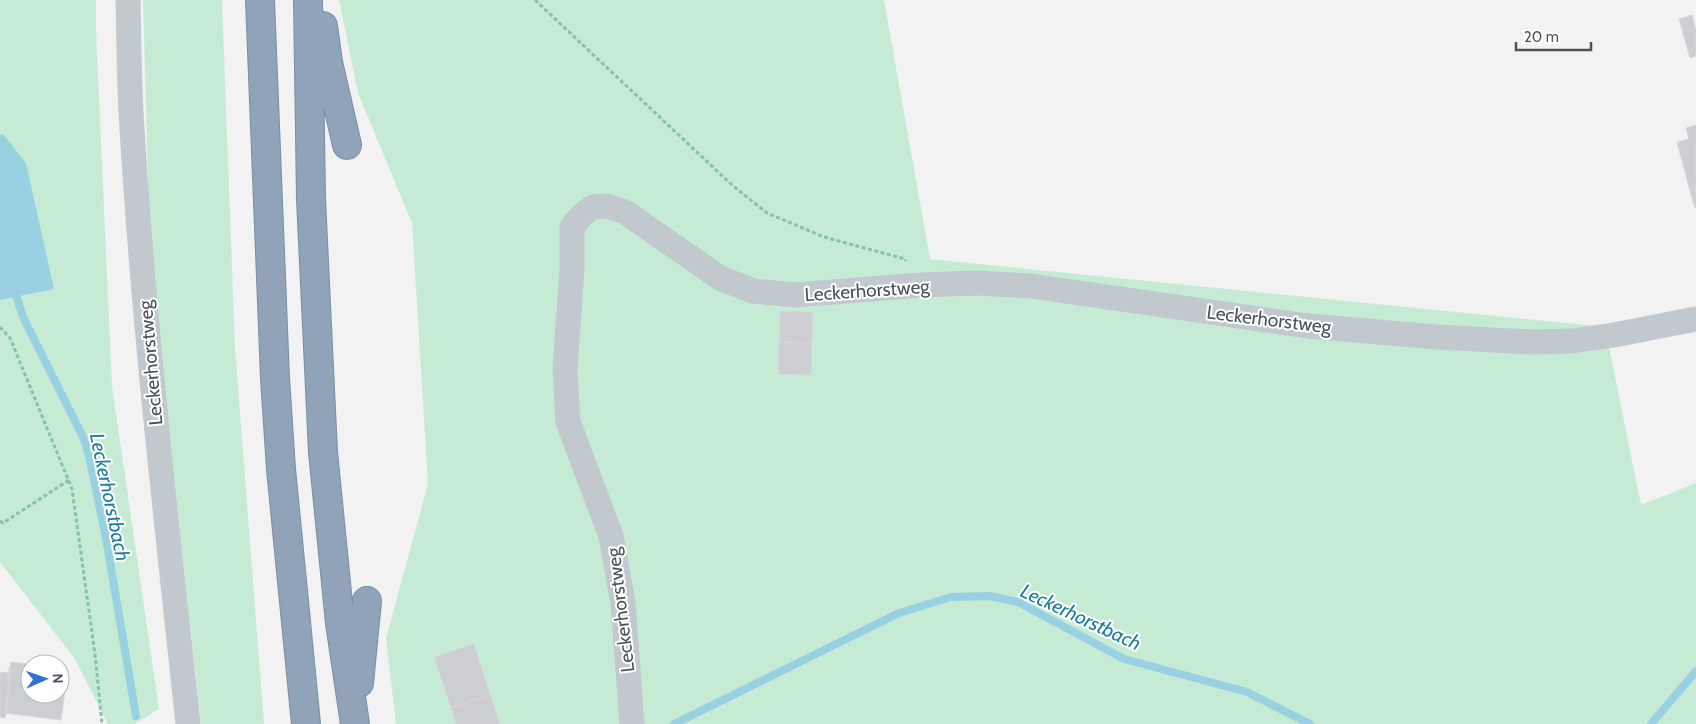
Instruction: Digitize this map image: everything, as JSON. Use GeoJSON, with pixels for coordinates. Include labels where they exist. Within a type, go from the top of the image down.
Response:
{"type":"FeatureCollection","features":[{"type":"Feature","properties":{"kind":"highway"},"geometry":{"type":"LineString","coordinates":[[260,0],[281,469],[306,724]]}},
{"type":"Feature","properties":{"kind":"highway"},"geometry":{"type":"LineString","coordinates":[[308,0],[311,199],[323,452],[340,623],[355,724]]}},
{"type":"Feature","properties":{"kind":"highway"},"geometry":{"type":"LineString","coordinates":[[320,0],[328,62],[346,145]]}},
{"type":"Feature","properties":{"kind":"highway"},"geometry":{"type":"LineString","coordinates":[[355,724],[367,601]]}},
{"type":"Feature","properties":{"kind":"street","name":"Leckerhorstweg"},"geometry":{"type":"LineString","coordinates":[[128,0],[132,127],[142,269],[154,407],[188,724]]}},
{"type":"Feature","properties":{"kind":"street","name":"Leckerhorstweg"},"geometry":{"type":"LineString","coordinates":[[632,724],[623,603],[611,536],[568,422],[565,370],[572,270],[572,227],[592,207],[607,206],[624,212],[720,278],[753,291],[795,295],[921,285],[975,283],[1031,286],[1308,326],[1436,337],[1532,342],[1572,341],[1696,319]]}},
{"type":"Feature","properties":{"kind":"path"},"geometry":{"type":"LineString","coordinates":[[535,0],[732,185],[767,213],[824,238],[905,259],[921,285]]}},
{"type":"Feature","properties":{"kind":"path"},"geometry":{"type":"LineString","coordinates":[[0,327],[10,338],[72,489],[95,654],[102,724]]}},
{"type":"Feature","properties":{"kind":"path"},"geometry":{"type":"LineString","coordinates":[[0,520],[3,523],[69,480]]}},
{"type":"Feature","properties":{"kind":"green space"},"geometry":{"type":"Polygon","coordinates":[[[0,0],[96,0],[112,386],[159,709],[134,724],[108,724],[75,659],[0,562],[0,0]]]}},
{"type":"Feature","properties":{"kind":"green space"},"geometry":{"type":"Polygon","coordinates":[[[143,0],[222,0],[235,348],[264,724],[201,724],[150,255],[143,0]]]}},
{"type":"Feature","properties":{"kind":"green space"},"geometry":{"type":"Polygon","coordinates":[[[339,0],[884,0],[930,259],[1605,327],[1641,505],[1696,483],[1696,724],[396,724],[386,638],[428,484],[412,223],[358,93],[339,0]]]}},
{"type":"Feature","properties":{"kind":"water"},"geometry":{"type":"Polygon","coordinates":[[[3,134],[26,163],[54,289],[0,300],[0,135],[3,134]]]}},
{"type":"Feature","properties":{"kind":"building"},"geometry":{"type":"Polygon","coordinates":[[[1692,15],[1696,30],[1696,56],[1690,58],[1679,19],[1692,15]]]}},
{"type":"Feature","properties":{"kind":"building"},"geometry":{"type":"Polygon","coordinates":[[[1696,125],[1696,189],[1690,191],[1677,142],[1689,139],[1686,128],[1696,125]]]}},
{"type":"Feature","properties":{"kind":"building"},"geometry":{"type":"Polygon","coordinates":[[[1696,189],[1696,208],[1695,208],[1690,191],[1696,189]]]}},
{"type":"Feature","properties":{"kind":"building"},"geometry":{"type":"Polygon","coordinates":[[[780,311],[813,312],[812,343],[779,342],[780,311]]]}},
{"type":"Feature","properties":{"kind":"building"},"geometry":{"type":"Polygon","coordinates":[[[779,342],[812,343],[811,375],[778,374],[779,342]]]}},
{"type":"Feature","properties":{"kind":"building"},"geometry":{"type":"Polygon","coordinates":[[[474,644],[490,694],[451,708],[434,657],[474,644]]]}},
{"type":"Feature","properties":{"kind":"building"},"geometry":{"type":"Polygon","coordinates":[[[11,662],[20,663],[20,704],[63,704],[61,720],[5,713],[11,662]]]}},
{"type":"Feature","properties":{"kind":"building"},"geometry":{"type":"Polygon","coordinates":[[[9,667],[11,667],[5,718],[0,717],[0,672],[9,673],[9,667]]]}},
{"type":"Feature","properties":{"kind":"building"},"geometry":{"type":"Polygon","coordinates":[[[490,694],[500,724],[456,724],[451,708],[490,694]]]}},
{"type":"Feature","properties":{"kind":"waterway","name":"Leckerhorstbach"},"geometry":{"type":"LineString","coordinates":[[14,288],[23,317],[84,439],[89,456],[106,538],[136,716]]}},
{"type":"Feature","properties":{"kind":"waterway","name":"Leckerhorstbach"},"geometry":{"type":"LineString","coordinates":[[674,724],[899,613],[951,597],[990,596],[1018,602],[1124,659],[1247,692],[1310,724]]}},
{"type":"Feature","properties":{"kind":"waterway","name":"Leckerhorstbach"},"geometry":{"type":"LineString","coordinates":[[1651,724],[1696,671]]}}]}
